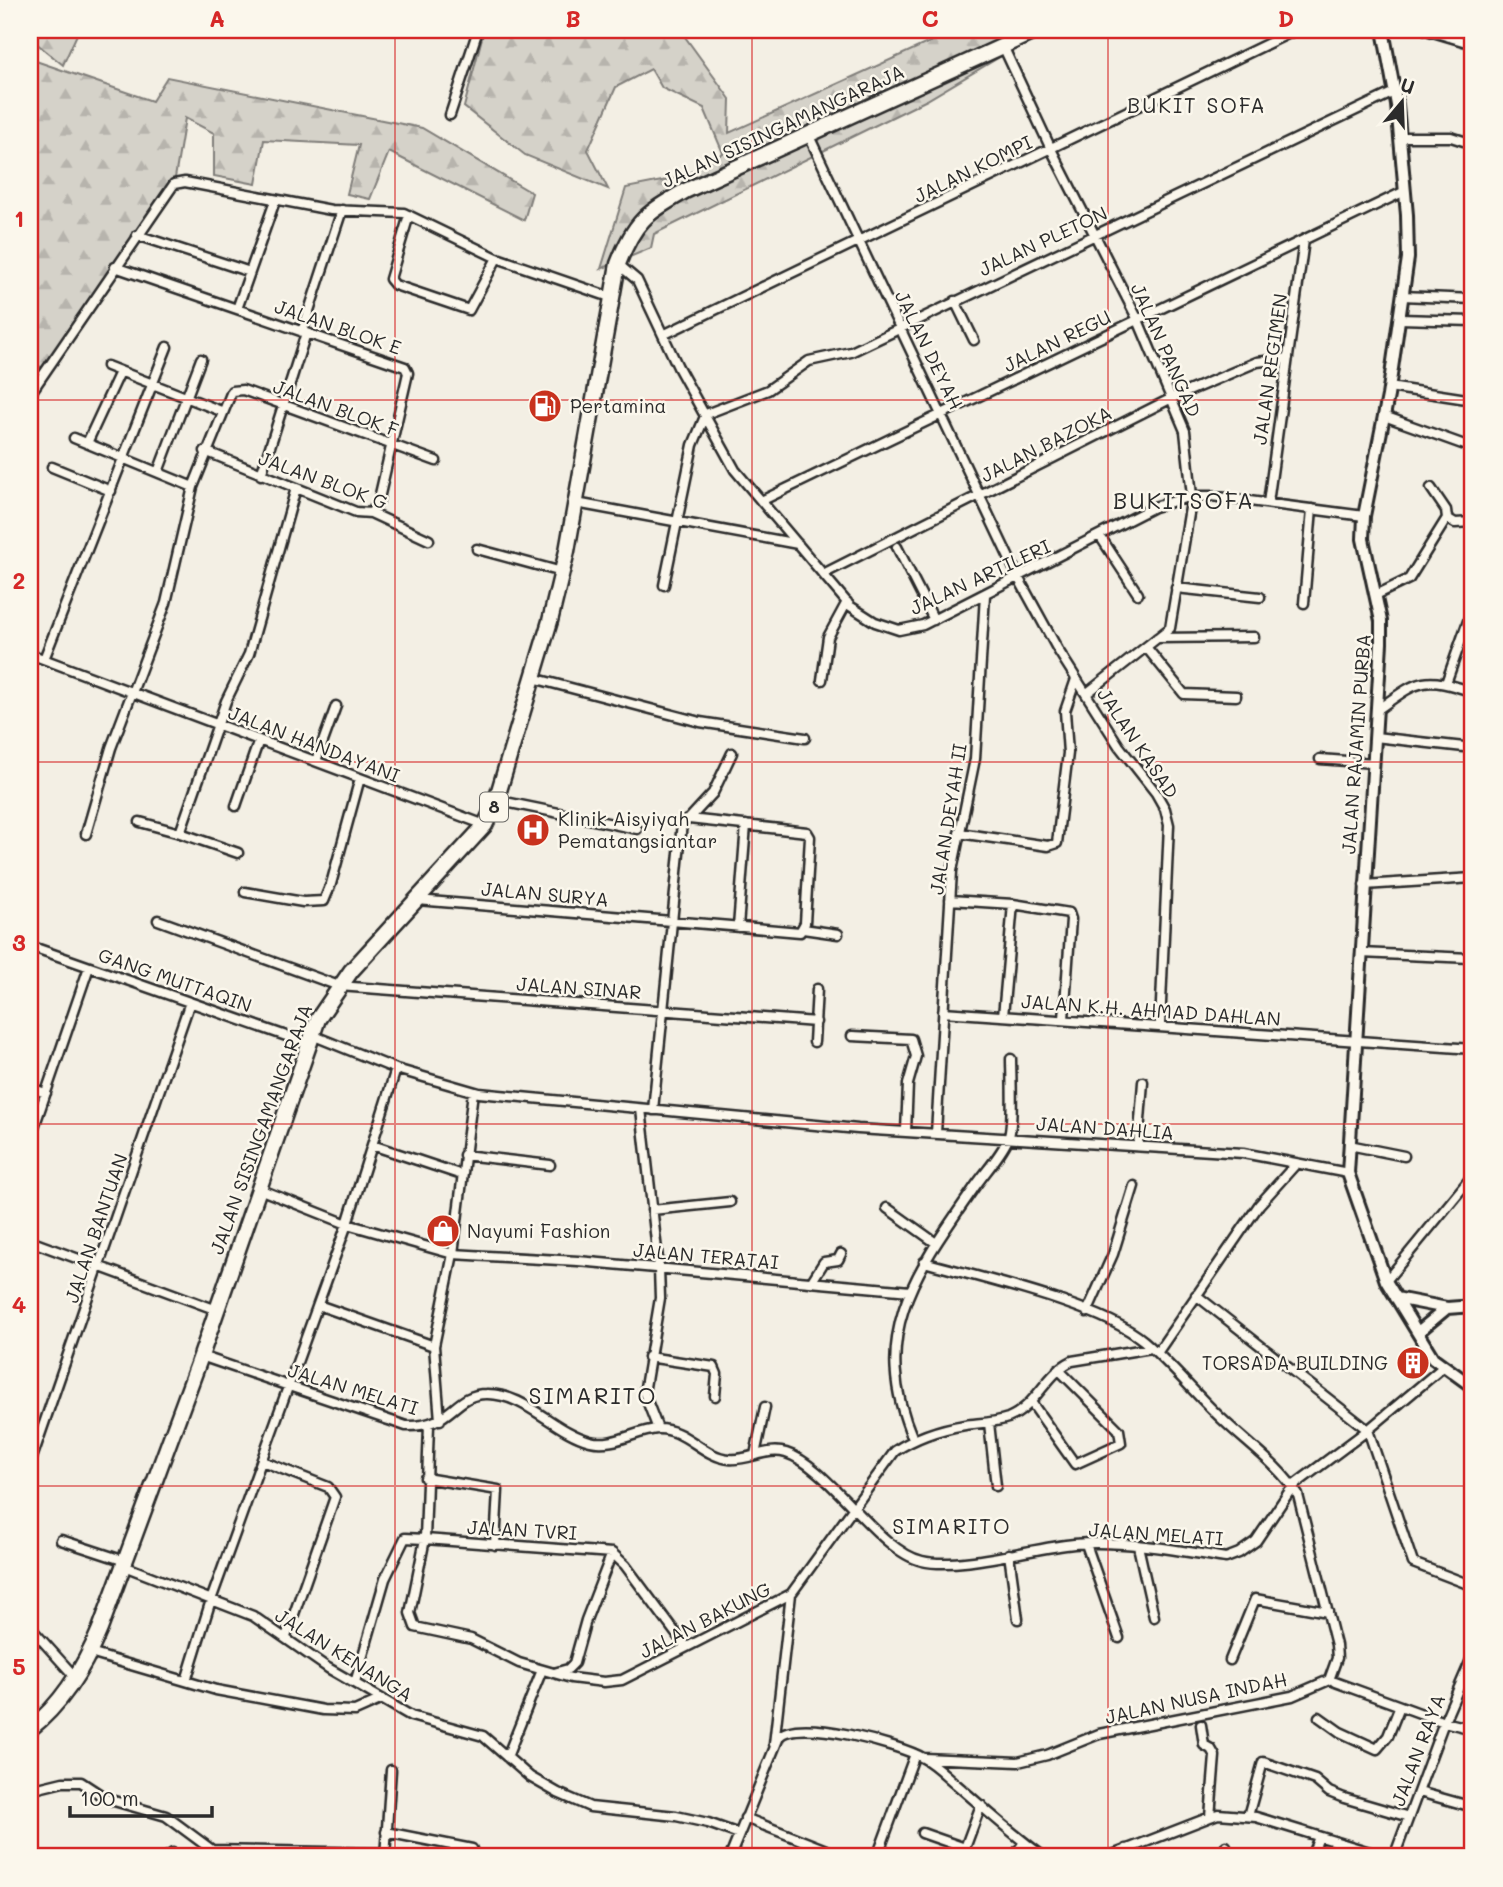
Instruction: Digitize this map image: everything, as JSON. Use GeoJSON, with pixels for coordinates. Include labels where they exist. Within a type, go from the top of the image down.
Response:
{"type":"FeatureCollection","features":[{"type":"Feature","properties":{"kind":"highway","name":"JALAN SISINGAMANGARAJA"},"geometry":{"type":"LineString","coordinates":[[31,1727],[52,1710],[76,1678],[90,1653],[201,1356],[318,1019],[339,986],[485,825],[496,800],[562,572],[618,264],[634,228],[653,210],[685,191],[1038,30]]}},
{"type":"Feature","properties":{"kind":"street"},"geometry":{"type":"LineString","coordinates":[[450,115],[478,30]]}},
{"type":"Feature","properties":{"kind":"street","name":"JALAN KOMPI"},"geometry":{"type":"LineString","coordinates":[[663,335],[1296,30]]}},
{"type":"Feature","properties":{"kind":"street","name":"JALAN RAJAMIN PURBA"},"geometry":{"type":"LineString","coordinates":[[1348,1173],[1381,643],[1376,595],[1363,540],[1364,516],[1389,387],[1408,258],[1400,137],[1383,30]]}},
{"type":"Feature","properties":{"kind":"street"},"geometry":{"type":"LineString","coordinates":[[1426,30],[1473,44]]}},
{"type":"Feature","properties":{"kind":"street","name":"JALAN PANGAD"},"geometry":{"type":"LineString","coordinates":[[1003,46],[1051,149],[1138,320],[1185,430],[1192,496],[1170,628],[1086,694]]}},
{"type":"Feature","properties":{"kind":"street","name":"JALAN PLETON"},"geometry":{"type":"LineString","coordinates":[[706,414],[768,390],[809,361],[851,352],[1394,92]]}},
{"type":"Feature","properties":{"kind":"street","name":"JALAN DEYAH"},"geometry":{"type":"LineString","coordinates":[[808,136],[1019,579]]}},
{"type":"Feature","properties":{"kind":"street"},"geometry":{"type":"LineString","coordinates":[[1400,137],[1451,137],[1473,144]]}},
{"type":"Feature","properties":{"kind":"street"},"geometry":{"type":"LineString","coordinates":[[30,394],[174,184],[185,183],[275,201],[342,210],[387,211],[409,215],[497,258],[613,298]]}},
{"type":"Feature","properties":{"kind":"street","name":"JALAN REGU"},"geometry":{"type":"LineString","coordinates":[[761,501],[1405,191]]}},
{"type":"Feature","properties":{"kind":"street"},"geometry":{"type":"LineString","coordinates":[[237,309],[275,201]]}},
{"type":"Feature","properties":{"kind":"street"},"geometry":{"type":"LineString","coordinates":[[261,475],[342,210]]}},
{"type":"Feature","properties":{"kind":"street"},"geometry":{"type":"LineString","coordinates":[[409,215],[391,272],[390,279],[395,285],[469,310],[497,258]]}},
{"type":"Feature","properties":{"kind":"street"},"geometry":{"type":"LineString","coordinates":[[137,235],[250,272]]}},
{"type":"Feature","properties":{"kind":"street","name":"JALAN REGIMEN"},"geometry":{"type":"LineString","coordinates":[[1268,503],[1304,240]]}},
{"type":"Feature","properties":{"kind":"street","name":"JALAN ARTILERI"},"geometry":{"type":"LineString","coordinates":[[618,264],[637,280],[663,335],[735,470],[847,602],[867,618],[899,630],[934,620],[1019,579],[1154,507],[1192,496],[1364,516]]}},
{"type":"Feature","properties":{"kind":"street","name":"JALAN BLOK E"},"geometry":{"type":"LineString","coordinates":[[115,267],[407,370],[378,503],[371,513]]}},
{"type":"Feature","properties":{"kind":"street"},"geometry":{"type":"LineString","coordinates":[[1402,296],[1473,299]]}},
{"type":"Feature","properties":{"kind":"street"},"geometry":{"type":"LineString","coordinates":[[955,301],[974,340]]}},
{"type":"Feature","properties":{"kind":"street"},"geometry":{"type":"LineString","coordinates":[[1399,319],[1473,321]]}},
{"type":"Feature","properties":{"kind":"street"},"geometry":{"type":"LineString","coordinates":[[44,659],[167,347]]}},
{"type":"Feature","properties":{"kind":"street","name":"JALAN BAZOKA"},"geometry":{"type":"LineString","coordinates":[[823,574],[1172,398],[1257,362],[1288,358]]}},
{"type":"Feature","properties":{"kind":"street"},"geometry":{"type":"LineString","coordinates":[[158,472],[201,359]]}},
{"type":"Feature","properties":{"kind":"street"},"geometry":{"type":"LineString","coordinates":[[86,834],[111,748],[166,603],[193,487],[221,411],[107,366]]}},
{"type":"Feature","properties":{"kind":"street"},"geometry":{"type":"LineString","coordinates":[[87,443],[120,372]]}},
{"type":"Feature","properties":{"kind":"street"},"geometry":{"type":"LineString","coordinates":[[1389,387],[1473,400]]}},
{"type":"Feature","properties":{"kind":"street","name":"JALAN BLOK F"},"geometry":{"type":"LineString","coordinates":[[221,411],[227,396],[236,389],[243,390],[436,461]]}},
{"type":"Feature","properties":{"kind":"street"},"geometry":{"type":"LineString","coordinates":[[664,585],[693,445],[706,414]]}},
{"type":"Feature","properties":{"kind":"street"},"geometry":{"type":"LineString","coordinates":[[1384,416],[1473,448]]}},
{"type":"Feature","properties":{"kind":"street"},"geometry":{"type":"LineString","coordinates":[[74,438],[193,487]]}},
{"type":"Feature","properties":{"kind":"street","name":"JALAN BLOK G"},"geometry":{"type":"LineString","coordinates":[[205,451],[356,512],[371,513],[429,540]]}},
{"type":"Feature","properties":{"kind":"street"},"geometry":{"type":"LineString","coordinates":[[52,467],[111,491]]}},
{"type":"Feature","properties":{"kind":"street"},"geometry":{"type":"LineString","coordinates":[[180,834],[218,724],[249,654],[296,488]]}},
{"type":"Feature","properties":{"kind":"street"},"geometry":{"type":"LineString","coordinates":[[1376,595],[1409,579],[1447,518],[1446,510],[1431,488]]}},
{"type":"Feature","properties":{"kind":"street"},"geometry":{"type":"LineString","coordinates":[[576,503],[798,544]]}},
{"type":"Feature","properties":{"kind":"street"},"geometry":{"type":"LineString","coordinates":[[1304,603],[1312,509]]}},
{"type":"Feature","properties":{"kind":"street"},"geometry":{"type":"LineString","coordinates":[[1447,518],[1455,523],[1473,522]]}},
{"type":"Feature","properties":{"kind":"street"},"geometry":{"type":"LineString","coordinates":[[1100,536],[1138,594]]}},
{"type":"Feature","properties":{"kind":"street"},"geometry":{"type":"LineString","coordinates":[[897,547],[934,620]]}},
{"type":"Feature","properties":{"kind":"street"},"geometry":{"type":"LineString","coordinates":[[477,549],[562,572]]}},
{"type":"Feature","properties":{"kind":"street","name":"JALAN KASAD"},"geometry":{"type":"LineString","coordinates":[[1019,579],[1076,679],[1119,746],[1156,793],[1167,817],[1167,930],[1160,1025]]}},
{"type":"Feature","properties":{"kind":"street"},"geometry":{"type":"LineString","coordinates":[[1175,588],[1260,597]]}},
{"type":"Feature","properties":{"kind":"street","name":"JALAN DEYAH II"},"geometry":{"type":"LineString","coordinates":[[936,1133],[950,900],[978,730],[985,595]]}},
{"type":"Feature","properties":{"kind":"street"},"geometry":{"type":"LineString","coordinates":[[822,680],[828,637],[847,602]]}},
{"type":"Feature","properties":{"kind":"street"},"geometry":{"type":"LineString","coordinates":[[1446,683],[1473,607]]}},
{"type":"Feature","properties":{"kind":"street"},"geometry":{"type":"LineString","coordinates":[[1157,638],[1254,637]]}},
{"type":"Feature","properties":{"kind":"street"},"geometry":{"type":"LineString","coordinates":[[1146,647],[1184,694],[1236,696]]}},
{"type":"Feature","properties":{"kind":"street","name":"JALAN HANDAYANI"},"geometry":{"type":"LineString","coordinates":[[30,654],[485,825]]}},
{"type":"Feature","properties":{"kind":"street"},"geometry":{"type":"LineString","coordinates":[[533,678],[700,722],[805,738]]}},
{"type":"Feature","properties":{"kind":"street"},"geometry":{"type":"LineString","coordinates":[[959,833],[1048,846],[1056,843],[1068,753],[1065,711],[1076,679]]}},
{"type":"Feature","properties":{"kind":"street"},"geometry":{"type":"LineString","coordinates":[[1377,710],[1412,685],[1427,680],[1473,692]]}},
{"type":"Feature","properties":{"kind":"street"},"geometry":{"type":"LineString","coordinates":[[316,761],[336,706]]}},
{"type":"Feature","properties":{"kind":"street"},"geometry":{"type":"LineString","coordinates":[[1375,737],[1471,748],[1473,732]]}},
{"type":"Feature","properties":{"kind":"street"},"geometry":{"type":"LineString","coordinates":[[236,806],[259,740]]}},
{"type":"Feature","properties":{"kind":"street"},"geometry":{"type":"LineString","coordinates":[[653,1110],[681,823],[689,819],[713,793],[732,753]]}},
{"type":"Feature","properties":{"kind":"street"},"geometry":{"type":"LineString","coordinates":[[1320,759],[1373,762]]}},
{"type":"Feature","properties":{"kind":"street"},"geometry":{"type":"LineString","coordinates":[[245,892],[303,902],[324,901],[360,778]]}},
{"type":"Feature","properties":{"kind":"street"},"geometry":{"type":"LineString","coordinates":[[496,800],[636,829]]}},
{"type":"Feature","properties":{"kind":"street"},"geometry":{"type":"LineString","coordinates":[[689,819],[801,830],[810,837],[803,929]]}},
{"type":"Feature","properties":{"kind":"street"},"geometry":{"type":"LineString","coordinates":[[140,822],[238,853]]}},
{"type":"Feature","properties":{"kind":"street"},"geometry":{"type":"LineString","coordinates":[[738,927],[746,825]]}},
{"type":"Feature","properties":{"kind":"street"},"geometry":{"type":"LineString","coordinates":[[1364,885],[1473,878]]}},
{"type":"Feature","properties":{"kind":"street","name":"JALAN SURYA"},"geometry":{"type":"LineString","coordinates":[[417,900],[800,932],[803,929],[838,934]]}},
{"type":"Feature","properties":{"kind":"street"},"geometry":{"type":"LineString","coordinates":[[950,900],[1065,911],[1071,919],[1064,1019]]}},
{"type":"Feature","properties":{"kind":"street"},"geometry":{"type":"LineString","coordinates":[[1003,1016],[1013,904]]}},
{"type":"Feature","properties":{"kind":"street","name":"JALAN SINAR"},"geometry":{"type":"LineString","coordinates":[[158,920],[339,986],[816,1023]]}},
{"type":"Feature","properties":{"kind":"street","name":"GANG MUTTAQIN"},"geometry":{"type":"LineString","coordinates":[[30,946],[190,1002],[473,1092],[641,1109]]}},
{"type":"Feature","properties":{"kind":"street"},"geometry":{"type":"LineString","coordinates":[[1361,953],[1470,958]]}},
{"type":"Feature","properties":{"kind":"street"},"geometry":{"type":"LineString","coordinates":[[30,1139],[89,967]]}},
{"type":"Feature","properties":{"kind":"street"},"geometry":{"type":"LineString","coordinates":[[814,1042],[817,989]]}},
{"type":"Feature","properties":{"kind":"street","name":"JALAN BANTUAN"},"geometry":{"type":"LineString","coordinates":[[30,1464],[190,1002]]}},
{"type":"Feature","properties":{"kind":"street","name":"JALAN K.H. AHMAD DAHLAN"},"geometry":{"type":"LineString","coordinates":[[943,1012],[1160,1025],[1473,1049]]}},
{"type":"Feature","properties":{"kind":"street"},"geometry":{"type":"LineString","coordinates":[[852,1036],[911,1039],[916,1056],[908,1084],[906,1131]]}},
{"type":"Feature","properties":{"kind":"street"},"geometry":{"type":"LineString","coordinates":[[1011,1059],[1009,1137],[925,1262],[910,1291],[896,1335],[894,1376],[904,1418],[913,1439],[964,1425],[989,1423],[1009,1417],[1031,1402],[1058,1369],[1072,1361],[1154,1350],[1259,1205],[1295,1165]]}},
{"type":"Feature","properties":{"kind":"street"},"geometry":{"type":"LineString","coordinates":[[186,1681],[211,1600],[347,1224],[396,1069]]}},
{"type":"Feature","properties":{"kind":"street"},"geometry":{"type":"LineString","coordinates":[[1138,1146],[1143,1082]]}},
{"type":"Feature","properties":{"kind":"street"},"geometry":{"type":"LineString","coordinates":[[30,1088],[46,1093]]}},
{"type":"Feature","properties":{"kind":"street"},"geometry":{"type":"LineString","coordinates":[[440,1420],[434,1346],[453,1254],[473,1092]]}},
{"type":"Feature","properties":{"kind":"street"},"geometry":{"type":"LineString","coordinates":[[641,1109],[660,1298],[644,1392],[658,1429]]}},
{"type":"Feature","properties":{"kind":"street","name":"JALAN DAHLIA"},"geometry":{"type":"LineString","coordinates":[[641,1109],[858,1129],[1243,1153],[1348,1173]]}},
{"type":"Feature","properties":{"kind":"street"},"geometry":{"type":"LineString","coordinates":[[372,1145],[462,1175]]}},
{"type":"Feature","properties":{"kind":"street"},"geometry":{"type":"LineString","coordinates":[[1349,1145],[1404,1156]]}},
{"type":"Feature","properties":{"kind":"street"},"geometry":{"type":"LineString","coordinates":[[464,1155],[550,1165]]}},
{"type":"Feature","properties":{"kind":"street"},"geometry":{"type":"LineString","coordinates":[[1348,1173],[1386,1281],[1433,1358],[1473,1387]]}},
{"type":"Feature","properties":{"kind":"street"},"geometry":{"type":"LineString","coordinates":[[1386,1281],[1473,1175]]}},
{"type":"Feature","properties":{"kind":"street"},"geometry":{"type":"LineString","coordinates":[[1087,1312],[1113,1254],[1133,1186]]}},
{"type":"Feature","properties":{"kind":"street","name":"JALAN TERATAI"},"geometry":{"type":"LineString","coordinates":[[259,1189],[347,1224],[453,1254],[659,1268],[910,1291]]}},
{"type":"Feature","properties":{"kind":"street"},"geometry":{"type":"LineString","coordinates":[[652,1210],[730,1202]]}},
{"type":"Feature","properties":{"kind":"street"},"geometry":{"type":"LineString","coordinates":[[887,1208],[936,1243]]}},
{"type":"Feature","properties":{"kind":"street"},"geometry":{"type":"LineString","coordinates":[[30,1241],[217,1310]]}},
{"type":"Feature","properties":{"kind":"street"},"geometry":{"type":"LineString","coordinates":[[812,1281],[824,1262],[838,1260],[841,1254]]}},
{"type":"Feature","properties":{"kind":"street"},"geometry":{"type":"LineString","coordinates":[[925,1262],[1087,1312],[1127,1329],[1154,1350]]}},
{"type":"Feature","properties":{"kind":"street"},"geometry":{"type":"LineString","coordinates":[[1196,1295],[1368,1430],[1413,1563],[1473,1586]]}},
{"type":"Feature","properties":{"kind":"street"},"geometry":{"type":"LineString","coordinates":[[1396,1298],[1447,1308],[1473,1306]]}},
{"type":"Feature","properties":{"kind":"street"},"geometry":{"type":"LineString","coordinates":[[318,1305],[434,1346]]}},
{"type":"Feature","properties":{"kind":"street"},"geometry":{"type":"LineString","coordinates":[[1418,1332],[1447,1308]]}},
{"type":"Feature","properties":{"kind":"street","name":"JALAN NUSA INDAH"},"geometry":{"type":"LineString","coordinates":[[919,1756],[1017,1762],[1139,1724],[1303,1692],[1329,1680],[1334,1668],[1336,1645],[1307,1525],[1293,1486],[1286,1476],[1223,1420],[1154,1350]]}},
{"type":"Feature","properties":{"kind":"street","name":"JALAN MELATI"},"geometry":{"type":"LineString","coordinates":[[201,1356],[406,1426],[429,1425],[440,1420],[465,1399],[476,1394],[489,1394],[512,1399],[557,1427],[593,1442],[629,1438],[658,1429],[687,1439],[715,1456],[730,1460],[786,1453],[796,1458],[909,1557],[940,1563],[1086,1544],[1138,1546],[1226,1558],[1240,1553],[1256,1541],[1293,1486],[1368,1430],[1443,1367]]}},
{"type":"Feature","properties":{"kind":"street"},"geometry":{"type":"LineString","coordinates":[[648,1357],[714,1367],[717,1374],[715,1395]]}},
{"type":"Feature","properties":{"kind":"street"},"geometry":{"type":"LineString","coordinates":[[1031,1402],[1075,1464],[1121,1443],[1119,1430],[1058,1369]]}},
{"type":"Feature","properties":{"kind":"street"},"geometry":{"type":"LineString","coordinates":[[755,1455],[765,1407]]}},
{"type":"Feature","properties":{"kind":"street"},"geometry":{"type":"LineString","coordinates":[[989,1423],[996,1486]]}},
{"type":"Feature","properties":{"kind":"street"},"geometry":{"type":"LineString","coordinates":[[355,1684],[385,1579],[402,1543],[410,1537],[425,1539],[425,1478],[429,1425]]}},
{"type":"Feature","properties":{"kind":"street","name":"JALAN BAKUNG"},"geometry":{"type":"LineString","coordinates":[[425,1539],[410,1613],[414,1626],[471,1639],[519,1663],[571,1678],[604,1682],[622,1680],[791,1594],[895,1451],[913,1439]]}},
{"type":"Feature","properties":{"kind":"street"},"geometry":{"type":"LineString","coordinates":[[262,1461],[328,1487],[335,1497],[286,1637]]}},
{"type":"Feature","properties":{"kind":"street"},"geometry":{"type":"LineString","coordinates":[[425,1478],[498,1490],[495,1545]]}},
{"type":"Feature","properties":{"kind":"street","name":"JALAN TVRI"},"geometry":{"type":"LineString","coordinates":[[425,1539],[612,1553]]}},
{"type":"Feature","properties":{"kind":"street","name":"JALAN KENANGA"},"geometry":{"type":"LineString","coordinates":[[61,1540],[125,1563],[253,1616],[355,1684],[411,1716],[482,1736],[530,1777],[590,1807],[676,1816],[739,1834]]}},
{"type":"Feature","properties":{"kind":"street"},"geometry":{"type":"LineString","coordinates":[[1086,1544],[1119,1638]]}},
{"type":"Feature","properties":{"kind":"street"},"geometry":{"type":"LineString","coordinates":[[1138,1546],[1154,1617]]}},
{"type":"Feature","properties":{"kind":"street"},"geometry":{"type":"LineString","coordinates":[[554,1673],[568,1669],[574,1663],[586,1620],[612,1553],[625,1565],[686,1647]]}},
{"type":"Feature","properties":{"kind":"street"},"geometry":{"type":"LineString","coordinates":[[1009,1554],[1018,1619]]}},
{"type":"Feature","properties":{"kind":"street"},"geometry":{"type":"LineString","coordinates":[[774,1749],[791,1594]]}},
{"type":"Feature","properties":{"kind":"street"},"geometry":{"type":"LineString","coordinates":[[1230,1660],[1255,1599],[1328,1612]]}},
{"type":"Feature","properties":{"kind":"street"},"geometry":{"type":"LineString","coordinates":[[30,1627],[76,1678]]}},
{"type":"Feature","properties":{"kind":"street"},"geometry":{"type":"LineString","coordinates":[[90,1653],[222,1691],[332,1711],[355,1711],[382,1699]]}},
{"type":"Feature","properties":{"kind":"street","name":"JALAN RAYA"},"geometry":{"type":"LineString","coordinates":[[1394,1857],[1444,1722],[1473,1655]]}},
{"type":"Feature","properties":{"kind":"street"},"geometry":{"type":"LineString","coordinates":[[507,1757],[542,1670]]}},
{"type":"Feature","properties":{"kind":"street"},"geometry":{"type":"LineString","coordinates":[[1335,1682],[1444,1722],[1473,1729]]}},
{"type":"Feature","properties":{"kind":"street"},"geometry":{"type":"LineString","coordinates":[[1320,1717],[1340,1732],[1377,1749],[1388,1736],[1400,1706]]}},
{"type":"Feature","properties":{"kind":"street"},"geometry":{"type":"LineString","coordinates":[[1201,1725],[1204,1745],[1211,1749],[1214,1756],[1210,1817]]}},
{"type":"Feature","properties":{"kind":"street"},"geometry":{"type":"LineString","coordinates":[[730,1857],[774,1749],[784,1732],[817,1730],[870,1740],[919,1756],[1044,1857]]}},
{"type":"Feature","properties":{"kind":"street"},"geometry":{"type":"LineString","coordinates":[[877,1857],[919,1756]]}},
{"type":"Feature","properties":{"kind":"street"},"geometry":{"type":"LineString","coordinates":[[1248,1816],[1263,1762],[1315,1780],[1329,1792],[1344,1798],[1409,1817]]}},
{"type":"Feature","properties":{"kind":"street"},"geometry":{"type":"LineString","coordinates":[[30,1790],[63,1782],[81,1782],[107,1798],[166,1816],[213,1854],[385,1855],[391,1770]]}},
{"type":"Feature","properties":{"kind":"street"},"geometry":{"type":"LineString","coordinates":[[1419,1792],[1473,1807]]}},
{"type":"Feature","properties":{"kind":"street"},"geometry":{"type":"LineString","coordinates":[[922,1833],[965,1848],[981,1805]]}},
{"type":"Feature","properties":{"kind":"street"},"geometry":{"type":"LineString","coordinates":[[1107,1857],[1218,1814],[1248,1816],[1386,1857]]}},
{"type":"Feature","properties":{"kind":"street"},"geometry":{"type":"LineString","coordinates":[[745,1818],[844,1857]]}},
{"type":"Feature","properties":{"kind":"street"},"geometry":{"type":"LineString","coordinates":[[386,1832],[472,1849]]}},
{"type":"Feature","properties":{"kind":"street"},"geometry":{"type":"LineString","coordinates":[[1311,1857],[1319,1837]]}},
{"type":"Feature","properties":{"kind":"street"},"geometry":{"type":"LineString","coordinates":[[1014,1857],[1024,1842]]}},
{"type":"Feature","properties":{"kind":"street"},"geometry":{"type":"LineString","coordinates":[[1223,1857],[1226,1846]]}},
{"type":"Feature","properties":{"kind":"street"},"geometry":{"type":"LineString","coordinates":[[1126,1849],[1137,1857]]}},
{"type":"Feature","properties":{"kind":"green space"},"geometry":{"type":"Polygon","coordinates":[[[30,30],[79,30],[63,65],[30,38],[30,30]]]}},
{"type":"Feature","properties":{"kind":"green space"},"geometry":{"type":"Polygon","coordinates":[[[484,30],[680,30],[730,99],[729,133],[956,30],[1011,30],[1018,46],[927,100],[654,234],[651,248],[601,269],[626,188],[682,177],[723,153],[704,108],[662,88],[651,69],[616,87],[588,150],[608,189],[525,155],[464,107],[484,30]]]}},
{"type":"Feature","properties":{"kind":"green space"},"geometry":{"type":"Polygon","coordinates":[[[30,59],[152,101],[167,77],[422,128],[532,193],[524,220],[389,152],[370,199],[347,194],[359,145],[264,140],[256,184],[214,176],[214,133],[185,118],[174,184],[46,369],[30,363],[30,59]]]}},
{"type":"Feature","properties":{"kind":"place","name":"Pertamina"},"geometry":{"type":"Point","coordinates":[545,406]}},
{"type":"Feature","properties":{"kind":"place","name":"Klinik Aisyiyah Pematangsiantar"},"geometry":{"type":"Point","coordinates":[533,830]}},
{"type":"Feature","properties":{"kind":"place","name":"Nayumi Fashion"},"geometry":{"type":"Point","coordinates":[443,1231]}},
{"type":"Feature","properties":{"kind":"place","name":"TORSADA BUILDING"},"geometry":{"type":"Point","coordinates":[1413,1363]}},
{"type":"Feature","properties":{"kind":"district","name":"BUKIT SOFA"},"geometry":{"type":"Point","coordinates":[1197,106]}},
{"type":"Feature","properties":{"kind":"district","name":"BUKITSOFA"},"geometry":{"type":"Point","coordinates":[1184,501]}},
{"type":"Feature","properties":{"kind":"district","name":"SIMARITO"},"geometry":{"type":"Point","coordinates":[593,1396]}},
{"type":"Feature","properties":{"kind":"district","name":"SIMARITO"},"geometry":{"type":"Point","coordinates":[952,1527]}}]}
